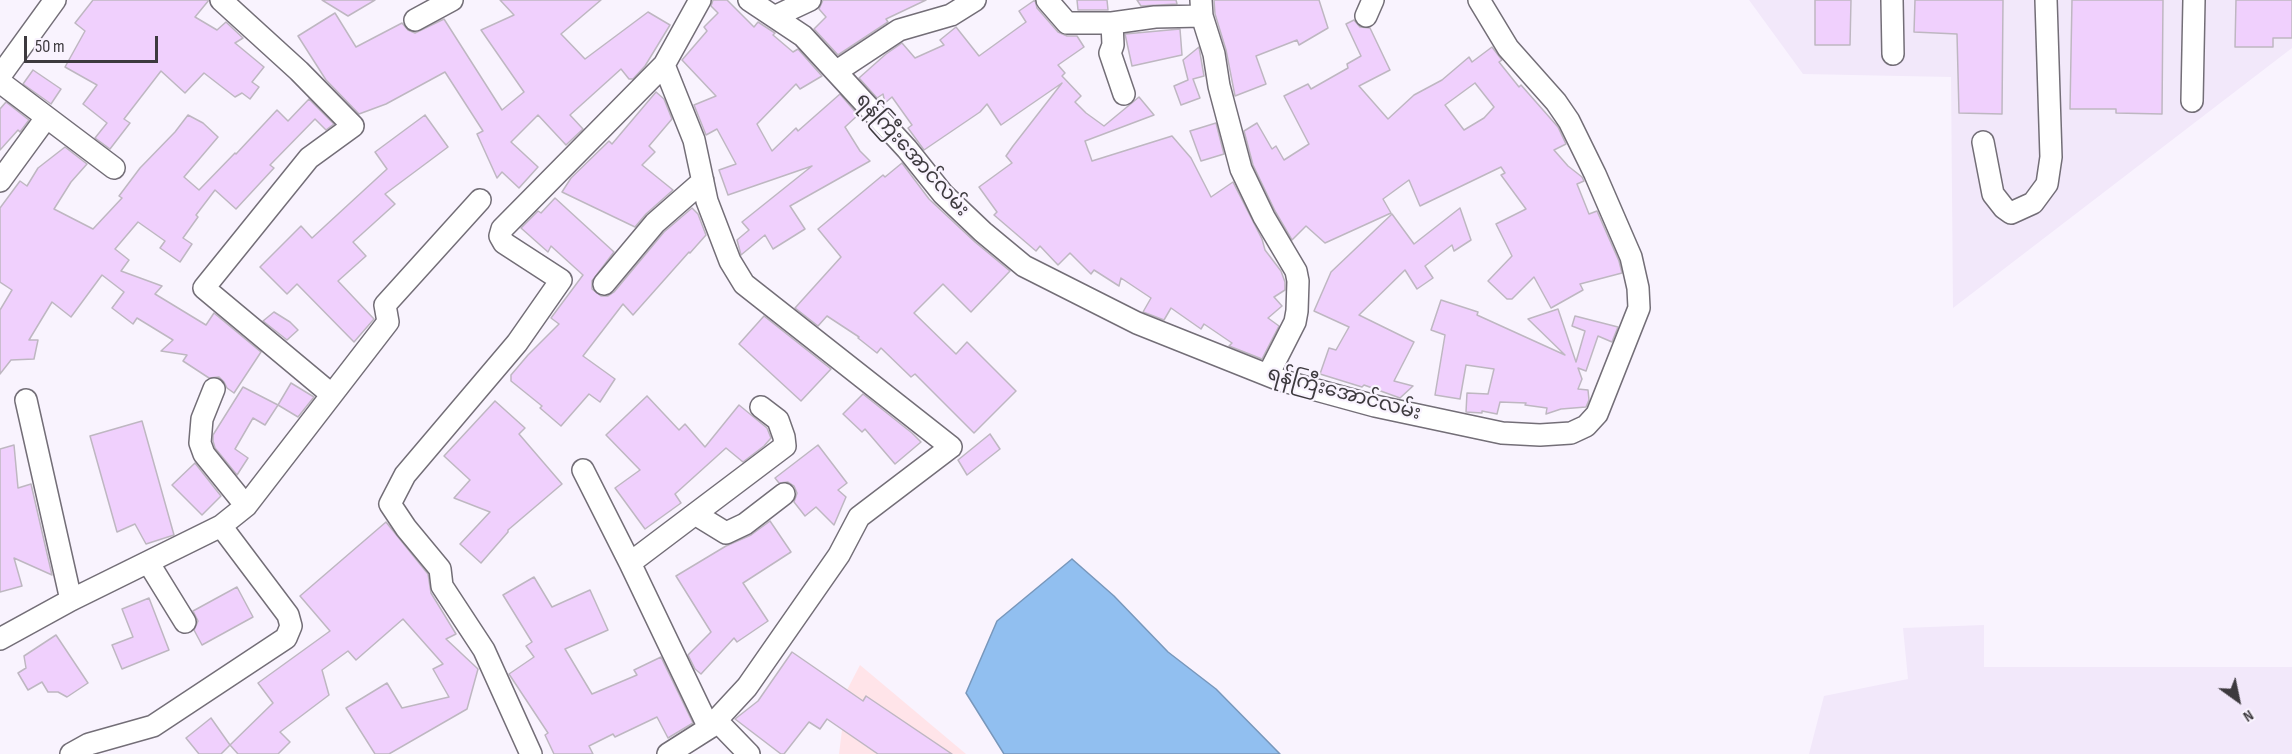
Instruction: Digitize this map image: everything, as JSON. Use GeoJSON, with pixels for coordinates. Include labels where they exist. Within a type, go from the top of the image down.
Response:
{"type":"FeatureCollection","features":[{"type":"Feature","properties":{"kind":"street"},"geometry":{"type":"LineString","coordinates":[[0,76],[55,0]]}},
{"type":"Feature","properties":{"kind":"street"},"geometry":{"type":"LineString","coordinates":[[222,0],[299,71],[352,126],[309,158],[204,288],[331,394]]}},
{"type":"Feature","properties":{"kind":"street"},"geometry":{"type":"LineString","coordinates":[[415,20],[452,0]]}},
{"type":"Feature","properties":{"kind":"street"},"geometry":{"type":"LineString","coordinates":[[531,754],[484,650],[442,586],[440,569],[406,528],[390,504],[405,475],[517,343],[561,280],[504,243],[501,236],[502,229],[663,65],[700,0]]}},
{"type":"Feature","properties":{"kind":"street","name":"ရန်ကြီးအောင်လမ်း"},"geometry":{"type":"LineString","coordinates":[[749,0],[803,36],[907,149],[943,194],[983,232],[1024,266],[1137,323],[1268,375],[1375,406],[1502,432],[1540,435],[1571,433],[1586,426],[1597,414],[1639,308],[1638,288],[1631,257],[1569,121],[1556,102],[1508,48],[1479,0]]}},
{"type":"Feature","properties":{"kind":"street"},"geometry":{"type":"LineString","coordinates":[[776,16],[810,0]]}},
{"type":"Feature","properties":{"kind":"street"},"geometry":{"type":"LineString","coordinates":[[837,71],[899,30],[947,7],[975,0]]}},
{"type":"Feature","properties":{"kind":"street"},"geometry":{"type":"LineString","coordinates":[[1047,0],[1067,23],[1112,23],[1201,8],[1241,169],[1264,217],[1296,271],[1298,281],[1295,322],[1268,375]]}},
{"type":"Feature","properties":{"kind":"street"},"geometry":{"type":"LineString","coordinates":[[1892,0],[1893,54]]}},
{"type":"Feature","properties":{"kind":"street"},"geometry":{"type":"LineString","coordinates":[[1983,142],[1993,194],[2004,208],[2011,213],[2033,203],[2047,184],[2051,157],[2046,0]]}},
{"type":"Feature","properties":{"kind":"street"},"geometry":{"type":"LineString","coordinates":[[2192,101],[2194,0]]}},
{"type":"Feature","properties":{"kind":"street"},"geometry":{"type":"LineString","coordinates":[[1112,23],[1113,45],[1110,53],[1124,94]]}},
{"type":"Feature","properties":{"kind":"street"},"geometry":{"type":"LineString","coordinates":[[663,65],[694,140],[707,201],[730,261],[744,284],[951,447],[859,517],[839,555],[747,687],[713,724],[668,754]]}},
{"type":"Feature","properties":{"kind":"street"},"geometry":{"type":"LineString","coordinates":[[0,82],[114,168]]}},
{"type":"Feature","properties":{"kind":"street"},"geometry":{"type":"LineString","coordinates":[[0,181],[46,118]]}},
{"type":"Feature","properties":{"kind":"street"},"geometry":{"type":"LineString","coordinates":[[604,285],[655,223],[703,181]]}},
{"type":"Feature","properties":{"kind":"street"},"geometry":{"type":"LineString","coordinates":[[0,639],[71,600],[220,526],[246,506],[388,322],[385,305],[480,200]]}},
{"type":"Feature","properties":{"kind":"street"},"geometry":{"type":"LineString","coordinates":[[214,389],[202,419],[200,443],[204,454],[246,506]]}},
{"type":"Feature","properties":{"kind":"street"},"geometry":{"type":"LineString","coordinates":[[26,400],[71,600]]}},
{"type":"Feature","properties":{"kind":"street"},"geometry":{"type":"LineString","coordinates":[[630,563],[785,447],[778,420],[761,407]]}},
{"type":"Feature","properties":{"kind":"street"},"geometry":{"type":"LineString","coordinates":[[583,470],[713,724],[749,754]]}},
{"type":"Feature","properties":{"kind":"street"},"geometry":{"type":"LineString","coordinates":[[695,514],[726,533],[745,524],[784,494]]}},
{"type":"Feature","properties":{"kind":"street"},"geometry":{"type":"LineString","coordinates":[[71,754],[88,744],[153,726],[286,638],[291,626],[288,615],[220,526]]}},
{"type":"Feature","properties":{"kind":"street"},"geometry":{"type":"LineString","coordinates":[[148,562],[185,622]]}},
{"type":"Feature","properties":{"kind":"shaded area"},"geometry":{"type":"Polygon","coordinates":[[[1749,0],[2292,0],[2292,48],[1953,308],[1951,77],[1803,74],[1749,0]]]}},
{"type":"Feature","properties":{"kind":"shaded area"},"geometry":{"type":"Polygon","coordinates":[[[1984,625],[1984,667],[2292,667],[2292,754],[1809,754],[1824,696],[1908,679],[1903,628],[1984,625]]]}},
{"type":"Feature","properties":{"kind":"shaded area"},"geometry":{"type":"Polygon","coordinates":[[[860,665],[966,754],[839,754],[847,690],[860,665]]]}},
{"type":"Feature","properties":{"kind":"water"},"geometry":{"type":"Polygon","coordinates":[[[1072,559],[1114,596],[1168,652],[1216,689],[1280,754],[1004,754],[966,693],[997,621],[1072,559]]]}},
{"type":"Feature","properties":{"kind":"building"},"geometry":{"type":"Polygon","coordinates":[[[93,0],[209,0],[195,17],[217,30],[226,22],[243,38],[235,43],[264,67],[252,82],[259,87],[250,99],[242,93],[235,97],[204,73],[185,93],[161,71],[124,119],[130,123],[110,149],[95,138],[107,123],[83,104],[97,85],[65,67],[85,31],[75,23],[93,0]]]}},
{"type":"Feature","properties":{"kind":"building"},"geometry":{"type":"Polygon","coordinates":[[[322,0],[375,0],[348,16],[322,0]]]}},
{"type":"Feature","properties":{"kind":"building"},"geometry":{"type":"Polygon","coordinates":[[[500,0],[601,0],[561,34],[585,59],[648,12],[670,25],[645,66],[633,79],[629,79],[621,69],[570,115],[583,129],[566,145],[538,115],[511,142],[538,167],[519,188],[502,172],[497,178],[477,134],[483,131],[445,72],[386,104],[359,114],[326,80],[298,36],[335,13],[356,47],[402,23],[408,30],[415,33],[444,19],[502,110],[524,92],[481,30],[514,15],[500,0]]]}},
{"type":"Feature","properties":{"kind":"building"},"geometry":{"type":"Polygon","coordinates":[[[713,0],[727,0],[754,27],[758,22],[775,33],[773,35],[793,52],[798,49],[822,76],[800,89],[796,84],[757,124],[772,151],[796,128],[798,131],[840,94],[858,115],[845,127],[860,151],[870,161],[790,206],[805,229],[773,249],[765,235],[741,255],[737,240],[749,230],[742,222],[812,166],[728,195],[719,170],[736,164],[717,129],[706,135],[694,105],[716,96],[682,60],[707,31],[704,27],[718,13],[711,6],[713,0]]]}},
{"type":"Feature","properties":{"kind":"building"},"geometry":{"type":"Polygon","coordinates":[[[823,0],[926,0],[886,19],[888,22],[838,55],[814,29],[826,17],[819,9],[823,0]]]}},
{"type":"Feature","properties":{"kind":"building"},"geometry":{"type":"Polygon","coordinates":[[[1035,0],[1037,8],[1058,32],[1067,36],[1077,36],[1084,47],[1058,65],[1065,73],[1062,76],[1081,96],[1075,102],[1086,113],[1104,126],[1139,97],[1154,115],[1085,141],[1092,161],[1172,136],[1191,158],[1211,197],[1233,182],[1262,239],[1265,250],[1281,271],[1285,282],[1285,290],[1274,297],[1282,306],[1268,318],[1279,326],[1262,359],[1229,346],[1232,343],[1204,324],[1201,329],[1171,308],[1164,320],[1143,312],[1151,298],[1121,278],[1119,286],[1094,270],[1091,274],[1070,253],[1058,265],[1040,246],[1036,251],[994,215],[997,212],[979,187],[1012,163],[1006,156],[1062,83],[1001,125],[987,104],[980,112],[924,150],[908,128],[912,125],[892,97],[885,103],[883,94],[877,98],[859,78],[902,43],[915,58],[944,45],[940,40],[956,27],[979,56],[1026,22],[1019,11],[1035,0]]]}},
{"type":"Feature","properties":{"kind":"building"},"geometry":{"type":"Polygon","coordinates":[[[1077,0],[1107,0],[1108,10],[1078,10],[1077,0]]]}},
{"type":"Feature","properties":{"kind":"building"},"geometry":{"type":"Polygon","coordinates":[[[1137,0],[1176,0],[1177,4],[1141,6],[1137,0]]]}},
{"type":"Feature","properties":{"kind":"building"},"geometry":{"type":"Polygon","coordinates":[[[1214,0],[1319,0],[1328,28],[1299,45],[1297,40],[1256,56],[1266,84],[1235,96],[1226,50],[1215,14],[1214,0]]]}},
{"type":"Feature","properties":{"kind":"building"},"geometry":{"type":"Polygon","coordinates":[[[1815,0],[1851,0],[1850,45],[1815,45],[1815,0]]]}},
{"type":"Feature","properties":{"kind":"building"},"geometry":{"type":"Polygon","coordinates":[[[1915,0],[2003,0],[2002,114],[1959,113],[1957,34],[1914,32],[1915,0]]]}},
{"type":"Feature","properties":{"kind":"building"},"geometry":{"type":"Polygon","coordinates":[[[2072,0],[2163,0],[2162,114],[2116,113],[2116,109],[2070,109],[2072,0]]]}},
{"type":"Feature","properties":{"kind":"building"},"geometry":{"type":"Polygon","coordinates":[[[2236,0],[2292,0],[2292,38],[2273,38],[2273,47],[2235,47],[2236,0]]]}},
{"type":"Feature","properties":{"kind":"building"},"geometry":{"type":"Polygon","coordinates":[[[1354,20],[1360,27],[1370,28],[1390,70],[1359,86],[1388,119],[1414,95],[1442,80],[1469,57],[1472,62],[1492,47],[1502,60],[1499,62],[1519,87],[1521,85],[1558,127],[1566,144],[1554,150],[1582,177],[1584,181],[1577,184],[1589,214],[1597,211],[1622,273],[1580,284],[1583,290],[1551,308],[1534,277],[1512,299],[1507,299],[1488,281],[1512,256],[1496,224],[1526,209],[1501,175],[1505,173],[1501,167],[1420,206],[1409,180],[1383,199],[1391,213],[1325,243],[1306,226],[1292,240],[1253,165],[1244,131],[1257,123],[1272,149],[1276,146],[1284,160],[1309,144],[1284,96],[1308,84],[1311,89],[1348,68],[1347,64],[1361,56],[1346,24],[1354,20]],[[1475,83],[1445,105],[1464,130],[1484,118],[1494,107],[1475,83]]]}},
{"type":"Feature","properties":{"kind":"building"},"geometry":{"type":"Polygon","coordinates":[[[1180,29],[1182,55],[1132,66],[1125,34],[1180,29]]]}},
{"type":"Feature","properties":{"kind":"building"},"geometry":{"type":"Polygon","coordinates":[[[1199,47],[1204,76],[1193,79],[1200,98],[1181,105],[1174,86],[1188,80],[1183,60],[1199,47]]]}},
{"type":"Feature","properties":{"kind":"building"},"geometry":{"type":"Polygon","coordinates":[[[33,70],[61,89],[51,104],[23,84],[33,70]]]}},
{"type":"Feature","properties":{"kind":"building"},"geometry":{"type":"Polygon","coordinates":[[[656,92],[664,99],[672,119],[649,146],[655,152],[642,165],[673,190],[635,227],[562,192],[571,178],[609,141],[612,144],[656,92]]]}},
{"type":"Feature","properties":{"kind":"building"},"geometry":{"type":"Polygon","coordinates":[[[309,99],[334,124],[326,130],[315,119],[270,165],[274,168],[236,209],[215,190],[196,215],[198,217],[183,238],[192,244],[180,262],[160,248],[165,241],[138,222],[115,249],[129,260],[121,271],[162,286],[155,294],[206,325],[214,313],[261,352],[234,393],[219,377],[209,378],[183,361],[187,355],[161,351],[173,340],[137,318],[133,324],[112,308],[124,292],[102,275],[71,317],[52,302],[29,340],[38,340],[34,359],[11,360],[0,374],[0,310],[12,290],[0,282],[0,208],[20,181],[27,186],[38,168],[65,147],[87,164],[71,182],[54,209],[93,229],[122,198],[119,196],[140,168],[188,115],[203,123],[218,137],[184,177],[199,190],[277,110],[288,121],[309,99]]]}},
{"type":"Feature","properties":{"kind":"building"},"geometry":{"type":"Polygon","coordinates":[[[6,102],[29,120],[20,132],[18,130],[0,150],[0,109],[6,102]]]}},
{"type":"Feature","properties":{"kind":"building"},"geometry":{"type":"Polygon","coordinates":[[[425,115],[448,147],[385,194],[395,204],[353,242],[366,256],[338,281],[374,319],[354,342],[297,284],[287,294],[260,267],[301,226],[312,238],[387,169],[375,152],[425,115]]]}},
{"type":"Feature","properties":{"kind":"building"},"geometry":{"type":"Polygon","coordinates":[[[1216,123],[1224,154],[1201,161],[1190,131],[1216,123]]]}},
{"type":"Feature","properties":{"kind":"building"},"geometry":{"type":"Polygon","coordinates":[[[902,163],[929,199],[1010,271],[971,312],[943,284],[914,313],[956,354],[967,342],[1016,391],[974,433],[915,374],[911,377],[881,348],[877,353],[859,337],[827,316],[818,326],[795,308],[841,257],[818,229],[883,175],[885,177],[902,163]]]}},
{"type":"Feature","properties":{"kind":"building"},"geometry":{"type":"Polygon","coordinates":[[[555,198],[614,252],[592,281],[592,289],[601,296],[608,296],[614,292],[664,232],[692,208],[698,214],[706,235],[633,315],[623,304],[583,356],[615,379],[600,402],[589,394],[561,426],[540,408],[542,406],[511,381],[511,375],[559,324],[551,318],[583,275],[551,246],[548,252],[521,228],[538,211],[541,213],[555,198]]]}},
{"type":"Feature","properties":{"kind":"building"},"geometry":{"type":"Polygon","coordinates":[[[1460,208],[1471,240],[1454,251],[1452,245],[1425,266],[1433,278],[1417,289],[1405,270],[1359,315],[1414,342],[1394,381],[1413,386],[1400,398],[1364,385],[1362,387],[1320,374],[1329,348],[1336,350],[1349,327],[1314,311],[1331,272],[1392,214],[1414,244],[1460,208]]]}},
{"type":"Feature","properties":{"kind":"building"},"geometry":{"type":"Polygon","coordinates":[[[1441,300],[1478,312],[1477,315],[1565,355],[1528,319],[1558,309],[1576,362],[1585,331],[1572,326],[1575,316],[1618,327],[1612,342],[1598,336],[1586,371],[1578,368],[1582,379],[1578,389],[1588,390],[1589,400],[1586,407],[1561,409],[1546,414],[1547,408],[1525,405],[1526,403],[1500,402],[1497,414],[1482,411],[1482,413],[1466,412],[1467,393],[1488,394],[1494,369],[1466,365],[1460,399],[1435,395],[1445,335],[1431,330],[1441,300]]]}},
{"type":"Feature","properties":{"kind":"building"},"geometry":{"type":"Polygon","coordinates":[[[274,312],[298,330],[287,340],[263,321],[274,312]]]}},
{"type":"Feature","properties":{"kind":"building"},"geometry":{"type":"Polygon","coordinates":[[[764,316],[831,369],[801,401],[739,344],[764,316]]]}},
{"type":"Feature","properties":{"kind":"building"},"geometry":{"type":"Polygon","coordinates":[[[291,383],[314,397],[298,417],[278,405],[291,383]]]}},
{"type":"Feature","properties":{"kind":"building"},"geometry":{"type":"Polygon","coordinates":[[[243,387],[278,405],[265,425],[253,418],[235,449],[248,458],[237,475],[215,448],[213,435],[243,387]]]}},
{"type":"Feature","properties":{"kind":"building"},"geometry":{"type":"Polygon","coordinates":[[[863,394],[921,442],[895,464],[865,429],[862,432],[843,414],[863,394]]]}},
{"type":"Feature","properties":{"kind":"building"},"geometry":{"type":"Polygon","coordinates":[[[647,396],[679,430],[685,424],[705,447],[739,405],[767,428],[771,438],[743,462],[726,448],[675,494],[681,503],[645,529],[615,488],[640,470],[606,435],[647,396]]]}},
{"type":"Feature","properties":{"kind":"building"},"geometry":{"type":"Polygon","coordinates":[[[495,401],[525,428],[519,434],[562,484],[508,530],[481,563],[460,544],[490,512],[454,498],[470,480],[444,456],[495,401]]]}},
{"type":"Feature","properties":{"kind":"building"},"geometry":{"type":"Polygon","coordinates":[[[142,421],[174,535],[146,544],[135,524],[117,532],[90,436],[142,421]]]}},
{"type":"Feature","properties":{"kind":"building"},"geometry":{"type":"Polygon","coordinates":[[[990,434],[1000,449],[967,475],[958,460],[990,434]]]}},
{"type":"Feature","properties":{"kind":"building"},"geometry":{"type":"Polygon","coordinates":[[[14,445],[18,488],[31,484],[52,575],[14,558],[22,586],[0,592],[0,449],[14,445]]]}},
{"type":"Feature","properties":{"kind":"building"},"geometry":{"type":"Polygon","coordinates":[[[818,445],[847,483],[838,490],[846,497],[834,525],[816,507],[805,516],[794,502],[797,493],[794,486],[788,482],[779,483],[775,478],[818,445]]]}},
{"type":"Feature","properties":{"kind":"building"},"geometry":{"type":"Polygon","coordinates":[[[195,463],[221,496],[202,515],[172,485],[195,463]]]}},
{"type":"Feature","properties":{"kind":"building"},"geometry":{"type":"Polygon","coordinates":[[[770,521],[791,552],[743,583],[768,621],[737,642],[734,638],[701,674],[695,669],[688,655],[711,632],[676,576],[726,546],[751,535],[770,521]]]}},
{"type":"Feature","properties":{"kind":"building"},"geometry":{"type":"Polygon","coordinates":[[[386,522],[428,574],[431,593],[456,634],[446,639],[478,669],[467,709],[389,754],[375,754],[346,708],[387,683],[402,708],[449,697],[433,669],[443,664],[403,619],[356,660],[348,651],[322,670],[329,695],[280,732],[290,742],[278,754],[238,754],[230,745],[273,703],[258,683],[330,631],[300,596],[386,522]]]}},
{"type":"Feature","properties":{"kind":"building"},"geometry":{"type":"Polygon","coordinates":[[[534,577],[552,607],[590,590],[608,630],[565,649],[592,694],[637,675],[634,670],[661,657],[693,723],[668,738],[657,717],[615,737],[613,734],[589,746],[593,754],[554,754],[545,735],[548,733],[509,674],[534,657],[526,646],[532,642],[503,595],[534,577]]]}},
{"type":"Feature","properties":{"kind":"building"},"geometry":{"type":"Polygon","coordinates":[[[237,587],[253,617],[202,645],[194,630],[198,621],[193,611],[237,587]]]}},
{"type":"Feature","properties":{"kind":"building"},"geometry":{"type":"Polygon","coordinates":[[[149,598],[169,650],[122,669],[112,645],[133,637],[122,609],[149,598]]]}},
{"type":"Feature","properties":{"kind":"building"},"geometry":{"type":"Polygon","coordinates":[[[56,635],[88,683],[67,697],[58,692],[48,692],[42,682],[28,690],[18,673],[26,668],[24,656],[56,635]]]}},
{"type":"Feature","properties":{"kind":"building"},"geometry":{"type":"Polygon","coordinates":[[[792,652],[863,701],[866,696],[952,754],[878,754],[827,719],[820,729],[809,722],[784,754],[781,754],[735,719],[758,701],[792,652]]]}},
{"type":"Feature","properties":{"kind":"building"},"geometry":{"type":"Polygon","coordinates":[[[211,718],[230,745],[221,754],[199,754],[186,738],[211,718]]]}}]}
